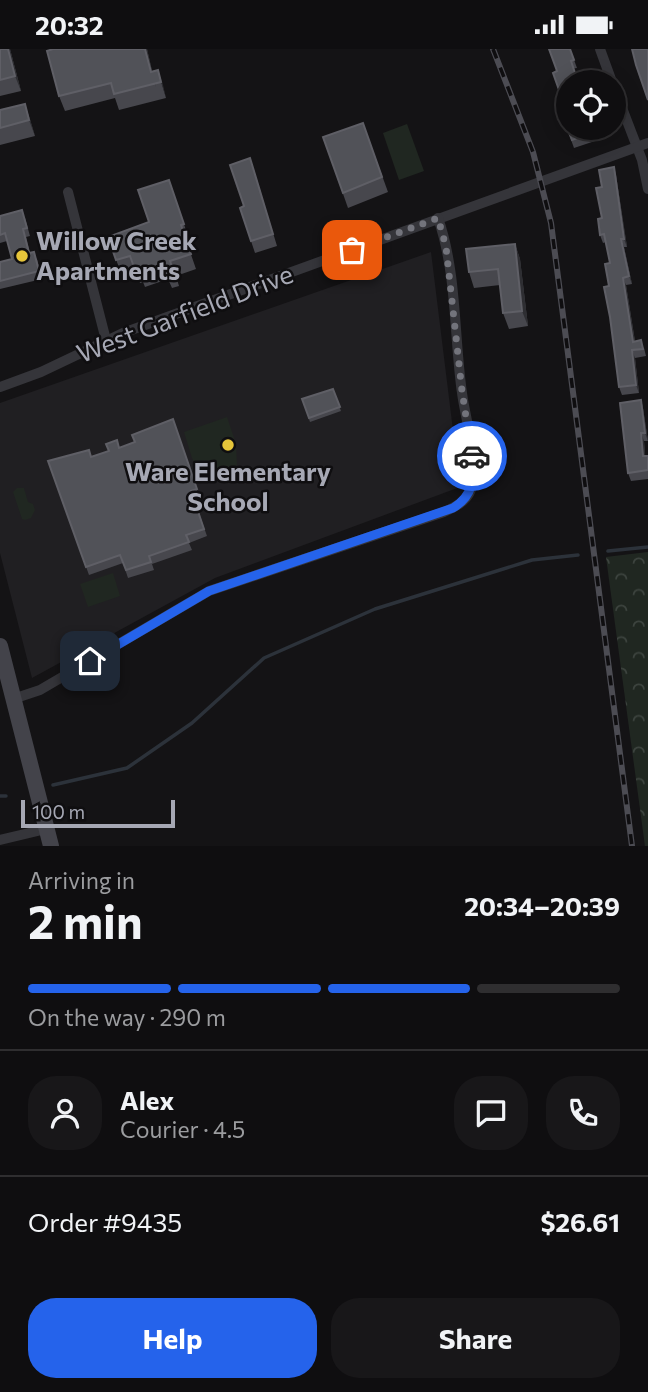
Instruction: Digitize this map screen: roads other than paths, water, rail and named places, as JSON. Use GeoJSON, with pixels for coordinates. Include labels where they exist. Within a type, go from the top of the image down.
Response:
{"type":"FeatureCollection","features":[{"type":"Feature","properties":{"kind":"main road"},"geometry":{"type":"LineString","coordinates":[[0,646],[51,846]]}},
{"type":"Feature","properties":{"kind":"street"},"geometry":{"type":"LineString","coordinates":[[600,49],[608,70]]}},
{"type":"Feature","properties":{"kind":"street"},"geometry":{"type":"LineString","coordinates":[[626,111],[643,145],[648,188]]}},
{"type":"Feature","properties":{"kind":"street","name":"West Garfield Drive"},"geometry":{"type":"LineString","coordinates":[[0,387],[41,372],[106,340],[643,145]]}},
{"type":"Feature","properties":{"kind":"street"},"geometry":{"type":"LineString","coordinates":[[68,192],[106,340]]}},
{"type":"Feature","properties":{"kind":"street"},"geometry":{"type":"LineString","coordinates":[[13,699],[40,690],[209,591],[444,512],[461,503],[471,490],[474,467],[462,391],[446,247],[438,218]]}},
{"type":"Feature","properties":{"kind":"street"},"geometry":{"type":"LineString","coordinates":[[0,841],[46,829]]}},
{"type":"Feature","properties":{"kind":"waterway"},"geometry":{"type":"LineString","coordinates":[[608,551],[648,547]]}},
{"type":"Feature","properties":{"kind":"waterway"},"geometry":{"type":"LineString","coordinates":[[53,785],[127,768],[192,723],[264,658],[375,609],[532,560],[578,555]]}},
{"type":"Feature","properties":{"kind":"waterway"},"geometry":{"type":"LineString","coordinates":[[0,796],[6,796]]}},
{"type":"Feature","properties":{"kind":"railway"},"geometry":{"type":"LineString","coordinates":[[493,49],[533,152],[551,223],[632,846]]}},
{"type":"Feature","properties":{"kind":"place","name":"Willow Creek Apartments"},"geometry":{"type":"Point","coordinates":[22,256]}},
{"type":"Feature","properties":{"kind":"place","name":"Ware Elementary School"},"geometry":{"type":"Point","coordinates":[228,445]}}]}
